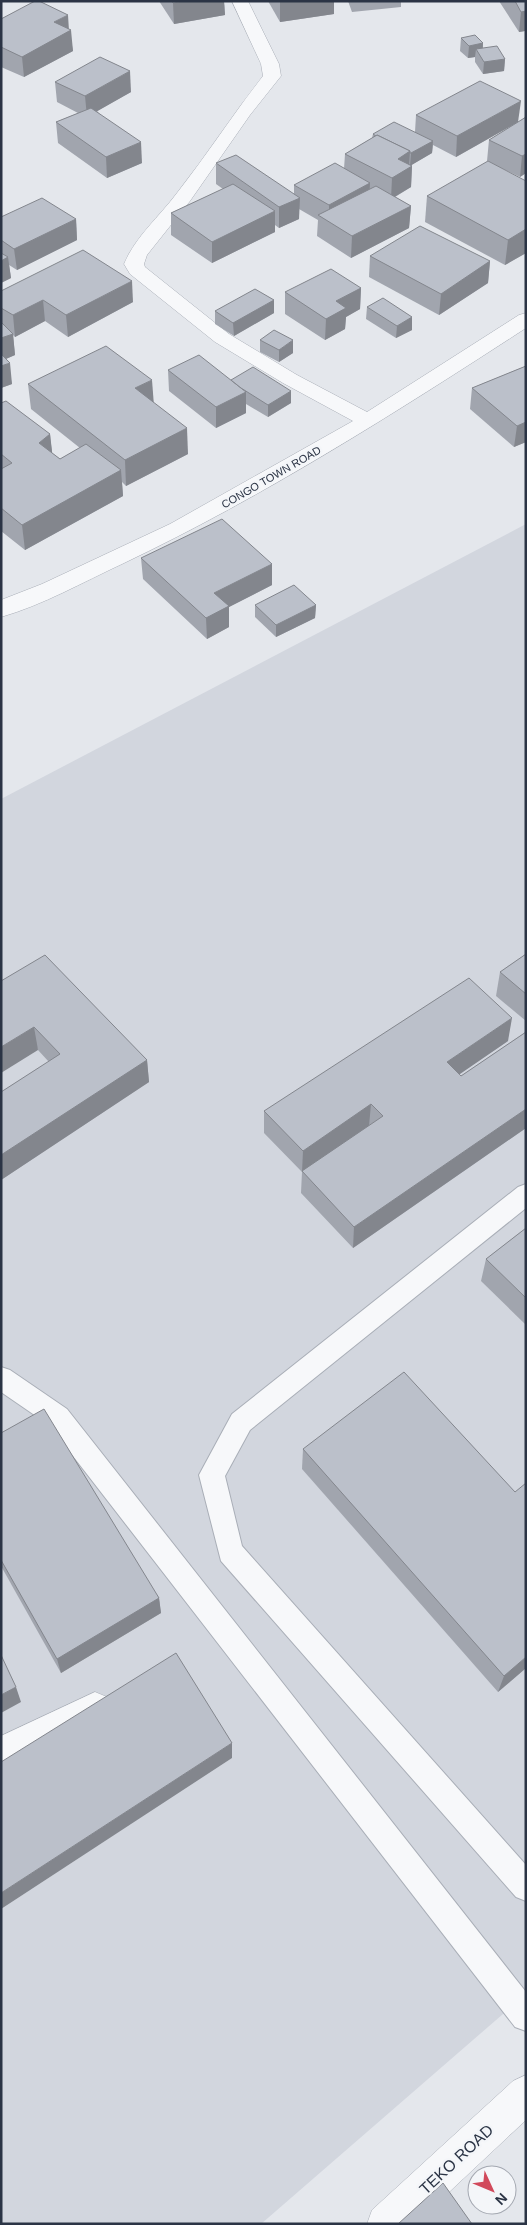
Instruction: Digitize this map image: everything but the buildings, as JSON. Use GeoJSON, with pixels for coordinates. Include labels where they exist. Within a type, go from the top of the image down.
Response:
{"type":"FeatureCollection","features":[{"type":"Feature","properties":{"kind":"street"},"geometry":{"type":"LineString","coordinates":[[240,1],[270,64],[272,76],[244,111],[184,197],[138,254],[134,264],[137,270],[222,338],[290,379],[368,421]]}},
{"type":"Feature","properties":{"kind":"street","name":"CONGO TOWN ROAD"},"geometry":{"type":"LineString","coordinates":[[1,608],[50,589],[178,530],[368,421],[526,318]]}},
{"type":"Feature","properties":{"kind":"street"},"geometry":{"type":"LineString","coordinates":[[1,1754],[125,1694]]}},
{"type":"Feature","properties":{"kind":"street","name":"TEKO ROAD"},"geometry":{"type":"LineString","coordinates":[[386,2224],[526,2094]]}},
{"type":"Feature","properties":{"kind":"lane"},"geometry":{"type":"LineString","coordinates":[[526,1194],[241,1422],[212,1475],[230,1552],[526,1887]]}},
{"type":"Feature","properties":{"kind":"lane"},"geometry":{"type":"LineString","coordinates":[[1,1378],[58,1417],[526,2016]]}},
{"type":"Feature","properties":{"kind":"shaded area"},"geometry":{"type":"Polygon","coordinates":[[[526,524],[526,1994],[261,2224],[1,2224],[1,799],[526,524]]]}}]}
